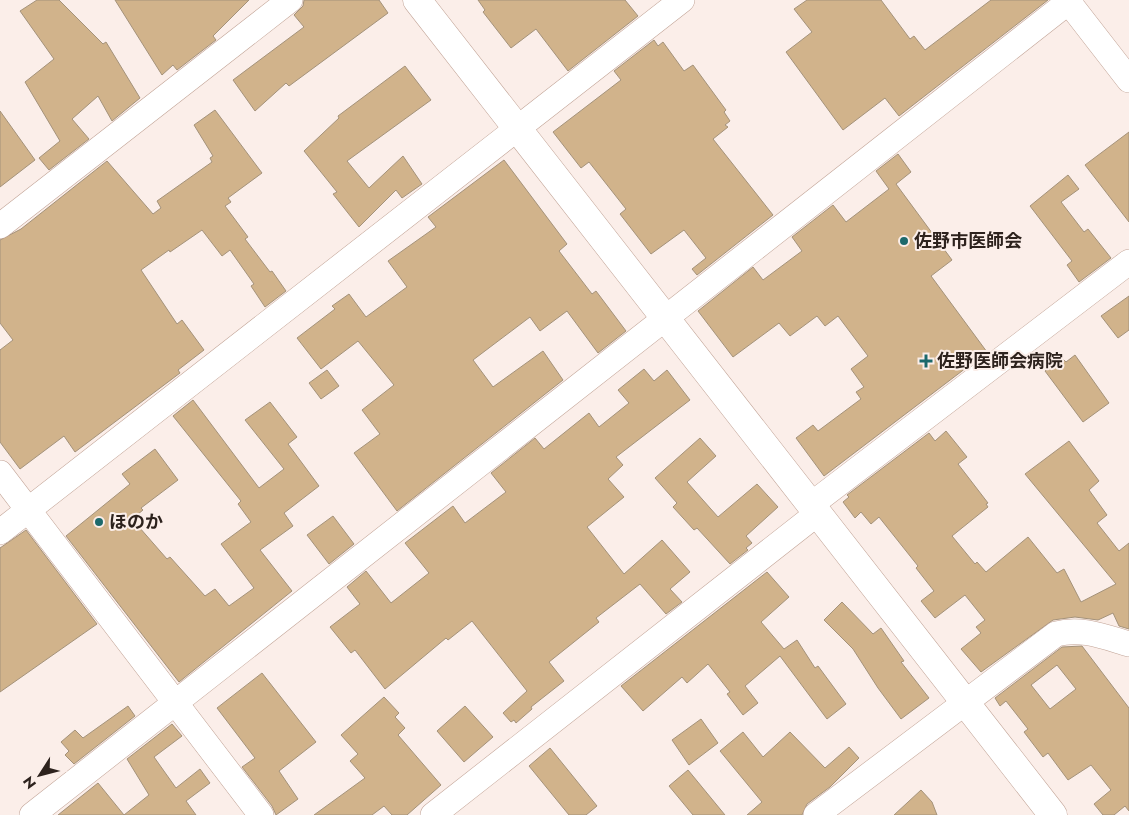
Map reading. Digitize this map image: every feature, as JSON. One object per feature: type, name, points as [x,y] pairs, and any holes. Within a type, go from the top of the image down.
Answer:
[{"type":"street","points":[[0,226],[290,0]]},
{"type":"street","points":[[417,0],[1053,815]]},
{"type":"street","points":[[0,532],[682,0]]},
{"type":"street","points":[[32,815],[664,317],[1069,1],[1129,80]]},
{"type":"street","points":[[433,815],[815,508],[1129,262]]},
{"type":"street","points":[[0,473],[261,815]]},
{"type":"street","points":[[816,815],[1056,634],[1069,630],[1081,631],[1129,644]]},
{"type":"building","points":[[37,0],[59,0],[103,44],[106,42],[140,98],[112,121],[98,96],[72,119],[89,139],[49,170],[39,158],[60,141],[25,82],[54,59],[20,11]]},
{"type":"building","points":[[115,0],[249,0],[213,36],[216,40],[177,70],[173,65],[162,75]]},
{"type":"building","points":[[304,0],[379,0],[388,13],[289,86],[286,83],[255,111],[233,80],[304,27],[294,15],[303,6]]},
{"type":"building","points":[[478,0],[625,0],[638,16],[568,71],[536,29],[511,48],[483,12],[485,10]]},
{"type":"building","points":[[807,0],[881,0],[910,39],[914,36],[925,50],[991,0],[1048,0],[899,116],[885,98],[843,130],[786,52],[812,32],[794,9]]},
{"type":"building","points":[[654,40],[658,46],[663,42],[684,71],[693,65],[726,110],[724,112],[730,121],[725,125],[728,127],[713,139],[773,215],[697,275],[692,269],[706,258],[684,230],[651,254],[620,214],[626,209],[589,162],[581,168],[553,132],[621,80],[614,71]]},
{"type":"building","points":[[405,66],[431,100],[347,161],[369,188],[403,156],[422,184],[402,198],[396,190],[359,227],[333,194],[337,192],[304,151],[339,118],[338,116]]},
{"type":"building","points":[[215,110],[262,173],[228,198],[231,202],[225,206],[248,237],[245,239],[286,291],[265,307],[251,286],[254,284],[230,250],[222,256],[202,230],[170,252],[169,250],[141,270],[177,324],[182,320],[204,350],[178,370],[180,373],[75,452],[64,436],[20,469],[0,442],[0,350],[13,340],[0,323],[0,240],[21,229],[107,161],[153,214],[161,208],[157,201],[212,162],[210,158],[213,156],[194,125]]},
{"type":"building","points":[[0,111],[35,160],[0,187]]},
{"type":"building","points":[[1129,132],[1129,222],[1085,165]]},
{"type":"building","points":[[898,154],[911,172],[896,184],[952,260],[931,276],[987,352],[824,476],[796,438],[813,425],[818,431],[861,399],[856,392],[864,387],[851,369],[868,356],[838,316],[825,326],[817,316],[790,336],[779,323],[733,357],[698,311],[753,267],[763,280],[802,251],[792,237],[833,205],[846,222],[889,189],[876,171]]},
{"type":"building","points":[[504,160],[567,244],[559,251],[592,294],[596,291],[626,331],[598,353],[567,311],[540,331],[530,317],[473,360],[493,387],[543,351],[563,380],[397,511],[354,453],[380,434],[362,410],[394,385],[358,341],[321,369],[297,338],[335,309],[332,306],[349,294],[366,317],[407,287],[388,261],[436,227],[428,217]]},
{"type":"building","points":[[1068,175],[1079,189],[1061,202],[1084,232],[1088,229],[1111,258],[1079,282],[1067,265],[1072,261],[1030,206]]},
{"type":"building","points":[[1129,296],[1129,330],[1118,338],[1101,316]]},
{"type":"building","points":[[1075,355],[1109,403],[1083,422],[1045,371],[1062,358],[1066,362]]},
{"type":"building","points":[[644,369],[654,381],[667,370],[690,400],[616,457],[623,465],[608,479],[624,497],[587,527],[624,574],[662,540],[690,572],[670,589],[682,602],[666,614],[640,584],[596,618],[599,622],[549,662],[564,681],[531,707],[532,709],[516,723],[514,720],[511,722],[503,713],[527,691],[472,621],[448,640],[446,638],[385,689],[355,650],[351,653],[330,627],[360,604],[347,587],[366,571],[391,603],[429,573],[405,543],[453,506],[465,523],[506,492],[491,473],[535,438],[544,449],[589,413],[599,427],[629,403],[618,390]]},
{"type":"building","points":[[327,370],[339,386],[321,399],[309,383]]},
{"type":"building","points":[[193,400],[259,488],[284,469],[245,420],[270,402],[297,437],[288,444],[319,486],[284,513],[293,526],[260,550],[292,591],[179,682],[66,536],[130,484],[122,474],[155,449],[178,480],[141,508],[143,510],[132,519],[167,559],[170,557],[205,596],[215,589],[229,606],[254,588],[221,544],[251,522],[238,504],[241,501],[173,416]]},
{"type":"building","points":[[946,431],[967,457],[958,464],[988,503],[986,504],[988,507],[952,536],[975,564],[977,562],[986,572],[1028,537],[1057,573],[1064,569],[1081,602],[1116,584],[1025,474],[1069,441],[1099,481],[1089,490],[1107,515],[1097,523],[1119,551],[1129,543],[1129,629],[1119,626],[1113,613],[1098,620],[1075,617],[1053,620],[981,672],[961,649],[981,633],[976,627],[985,620],[965,595],[935,618],[921,601],[934,591],[916,568],[918,566],[879,517],[871,524],[861,512],[855,518],[843,502],[849,497],[847,495],[929,433],[935,441]]},
{"type":"building","points":[[700,438],[716,456],[687,482],[718,517],[757,484],[778,507],[746,536],[752,543],[746,548],[748,550],[730,564],[697,528],[694,530],[673,507],[677,503],[655,478]]},
{"type":"building","points":[[333,516],[354,544],[329,564],[307,535]]},
{"type":"building","points":[[26,530],[97,624],[0,692],[0,548]]},
{"type":"building","points":[[767,572],[789,597],[761,622],[784,649],[797,640],[815,668],[818,666],[846,704],[827,719],[780,656],[745,686],[758,703],[743,715],[727,694],[730,692],[708,664],[687,683],[682,677],[643,711],[621,686]]},
{"type":"building","points":[[842,602],[873,634],[881,628],[904,661],[901,662],[929,698],[901,719],[853,649],[824,620]]},
{"type":"building","points":[[1082,646],[1129,708],[1129,811],[1125,806],[1114,815],[1103,815],[1094,804],[1111,790],[1091,765],[1068,780],[1048,753],[1043,757],[1024,732],[1028,729],[1006,701],[1000,706],[995,698],[1062,647]],"holes":[[[1057,665],[1076,689],[1050,709],[1031,685]]]},
{"type":"building","points":[[262,673],[316,742],[279,771],[298,799],[276,815],[272,806],[242,767],[255,758],[217,708]]},
{"type":"building","points":[[384,697],[399,713],[395,717],[405,728],[398,735],[441,785],[407,815],[392,815],[384,806],[372,815],[314,815],[365,778],[350,761],[358,754],[341,735]]},
{"type":"building","points":[[128,706],[135,716],[74,764],[65,755],[69,751],[61,742],[75,730],[83,738]]},
{"type":"building","points":[[465,706],[493,737],[464,762],[437,731]]},
{"type":"building","points":[[701,719],[718,743],[689,765],[672,740]]},
{"type":"building","points":[[172,724],[182,736],[154,757],[176,788],[200,769],[210,783],[186,801],[196,815],[124,815],[149,795],[127,759]]},
{"type":"building","points":[[743,732],[763,757],[790,732],[825,768],[849,747],[859,758],[830,787],[807,804],[802,815],[747,815],[762,802],[720,751]]},
{"type":"building","points":[[550,748],[597,806],[586,815],[569,815],[529,766]]},
{"type":"building","points":[[688,770],[725,815],[693,815],[669,786]]},
{"type":"building","points":[[98,783],[124,815],[58,815]]},
{"type":"building","points":[[921,790],[932,802],[937,815],[894,815]]},
{"type":"place","name":"佐野市医師会","points":[[904,241]]},
{"type":"place","name":"佐野医師会病院","points":[[926,361]]},
{"type":"place","name":"ほのか","points":[[99,522]]}]
